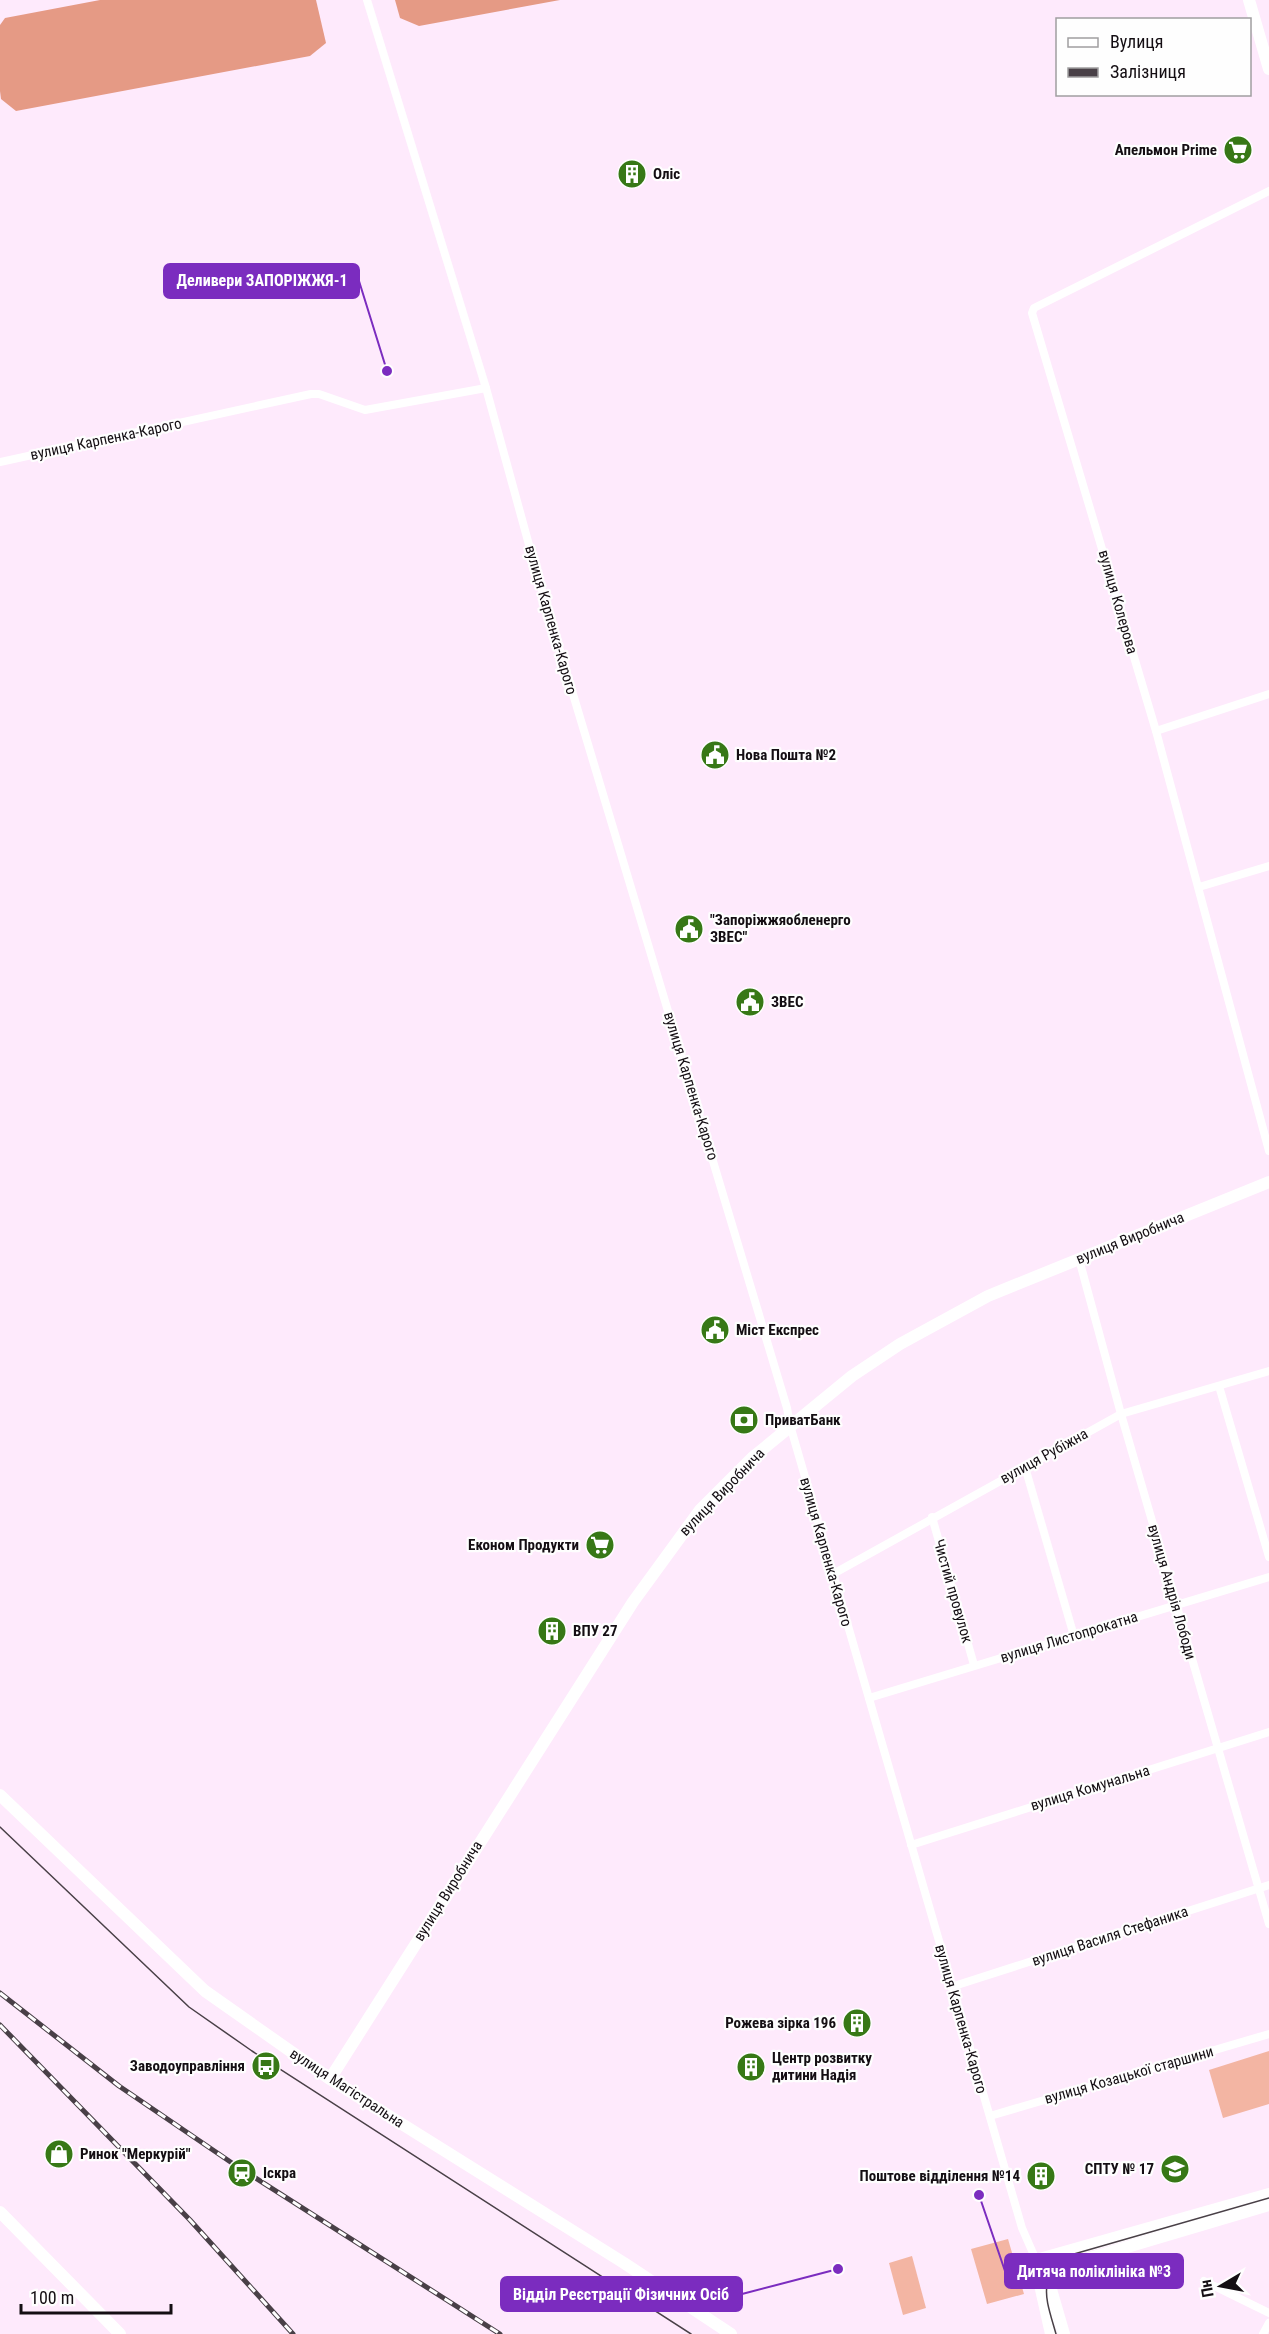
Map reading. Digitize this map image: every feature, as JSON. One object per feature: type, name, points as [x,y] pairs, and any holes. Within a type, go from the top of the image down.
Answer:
[{"type":"street","points":[[367,0],[486,388]]},
{"type":"street","points":[[1250,0],[1269,69]]},
{"type":"street","name":"вулиця Колерова","points":[[1269,191],[1034,308],[1032,313],[1156,731],[1269,1151]]},
{"type":"street","name":"вулиця Карпенка-Карого","points":[[0,462],[311,394],[319,394],[365,410],[486,388],[537,574],[788,1408],[790,1425],[1022,2228],[1064,2334]]},
{"type":"street","points":[[1156,731],[1269,694]]},
{"type":"street","points":[[1199,887],[1269,866]]},
{"type":"street","name":"вулиця Виробнича","points":[[330,2079],[577,1687],[678,1537],[708,1502],[790,1425],[852,1376],[900,1344],[988,1296],[1269,1182]]},
{"type":"street","name":"вулиця Андрія Лободи","points":[[1079,1259],[1121,1414],[1269,1924]]},
{"type":"street","name":"вулиця Рубіжна","points":[[833,1574],[1121,1414],[1269,1371]]},
{"type":"street","points":[[1219,1386],[1269,1557]]},
{"type":"street","points":[[1025,1467],[1074,1636]]},
{"type":"street","name":"Чистий провулок","points":[[932,1517],[974,1665]]},
{"type":"street","name":"вулиця Листопрокатна","points":[[869,1698],[1269,1577]]},
{"type":"street","name":"вулиця Комунальна","points":[[911,1845],[1269,1732]]},
{"type":"street","name":"вулиця Магістральна","points":[[0,1795],[205,1991],[330,2079],[624,2263],[731,2334]]},
{"type":"street","name":"вулиця Василя Стефаника","points":[[951,1987],[1269,1885]]},
{"type":"street","name":"вулиця Козацької старшини","points":[[990,2116],[1269,2034]]},
{"type":"street","points":[[1036,2260],[1269,2194]]},
{"type":"street","points":[[1040,2273],[1269,2205]]},
{"type":"street","points":[[0,2212],[120,2334]]},
{"type":"street","name":"вулиця Карпенка-Карого","points":[[1040,2273],[1051,2334]]},
{"type":"street","points":[[1204,2281],[1269,2313]]},
{"type":"street","points":[[1263,2334],[1269,2323]]},
{"type":"shaded area","points":[[100,0],[316,0],[326,43],[310,56],[16,111],[1,99],[0,25],[5,18]]},
{"type":"shaded area","points":[[395,0],[560,0],[419,26],[400,18]]},
{"type":"shaded area","points":[[1269,2051],[1269,2104],[1223,2118],[1209,2070]]},
{"type":"shaded area","points":[[1008,2239],[1024,2294],[987,2304],[971,2249]]},
{"type":"shaded area","points":[[912,2256],[926,2308],[903,2315],[889,2263]]},
{"type":"tram line","points":[[0,1827],[189,2007],[252,2051],[691,2334]]},
{"type":"tram line","points":[[1056,2334],[1047,2298],[1047,2288],[1054,2271],[1074,2254],[1269,2198]]},
{"type":"railway","points":[[0,1993],[119,2086],[232,2163],[500,2334]]},
{"type":"railway","points":[[0,2025],[190,2220],[293,2334]]},
{"type":"place","name":"Апельмон Prime","points":[[1238,150]]},
{"type":"place","name":"Оліс","points":[[632,174]]},
{"type":"place","name":"Деливери ЗАПОРІЖЖЯ-1","points":[[387,371]]},
{"type":"place","name":"Нова Пошта №2","points":[[715,755]]},
{"type":"place","name":"\"Запоріжжяобленерго ЗВЕС\"","points":[[689,929]]},
{"type":"place","name":"ЗВЕС","points":[[750,1002]]},
{"type":"place","name":"Мiст Експрес","points":[[715,1330]]},
{"type":"place","name":"ПриватБанк","points":[[744,1420]]},
{"type":"place","name":"Економ Продукти","points":[[600,1545]]},
{"type":"place","name":"ВПУ 27","points":[[552,1631]]},
{"type":"place","name":"Рожева зірка 196","points":[[857,2023]]},
{"type":"place","name":"Заводоуправління","points":[[266,2066]]},
{"type":"place","name":"Центр розвитку дитини Надія","points":[[751,2067]]},
{"type":"place","name":"Ринок \"Меркурій\"","points":[[59,2154]]},
{"type":"place","name":"СПТУ № 17","points":[[1175,2169]]},
{"type":"place","name":"Іскра","points":[[242,2173]]},
{"type":"place","name":"Поштове відділення №14","points":[[1041,2176]]},
{"type":"place","name":"Дитяча поліклініка №3","points":[[979,2195]]},
{"type":"place","name":"Відділ Реєстрації Фізичних Осіб","points":[[838,2269]]}]
